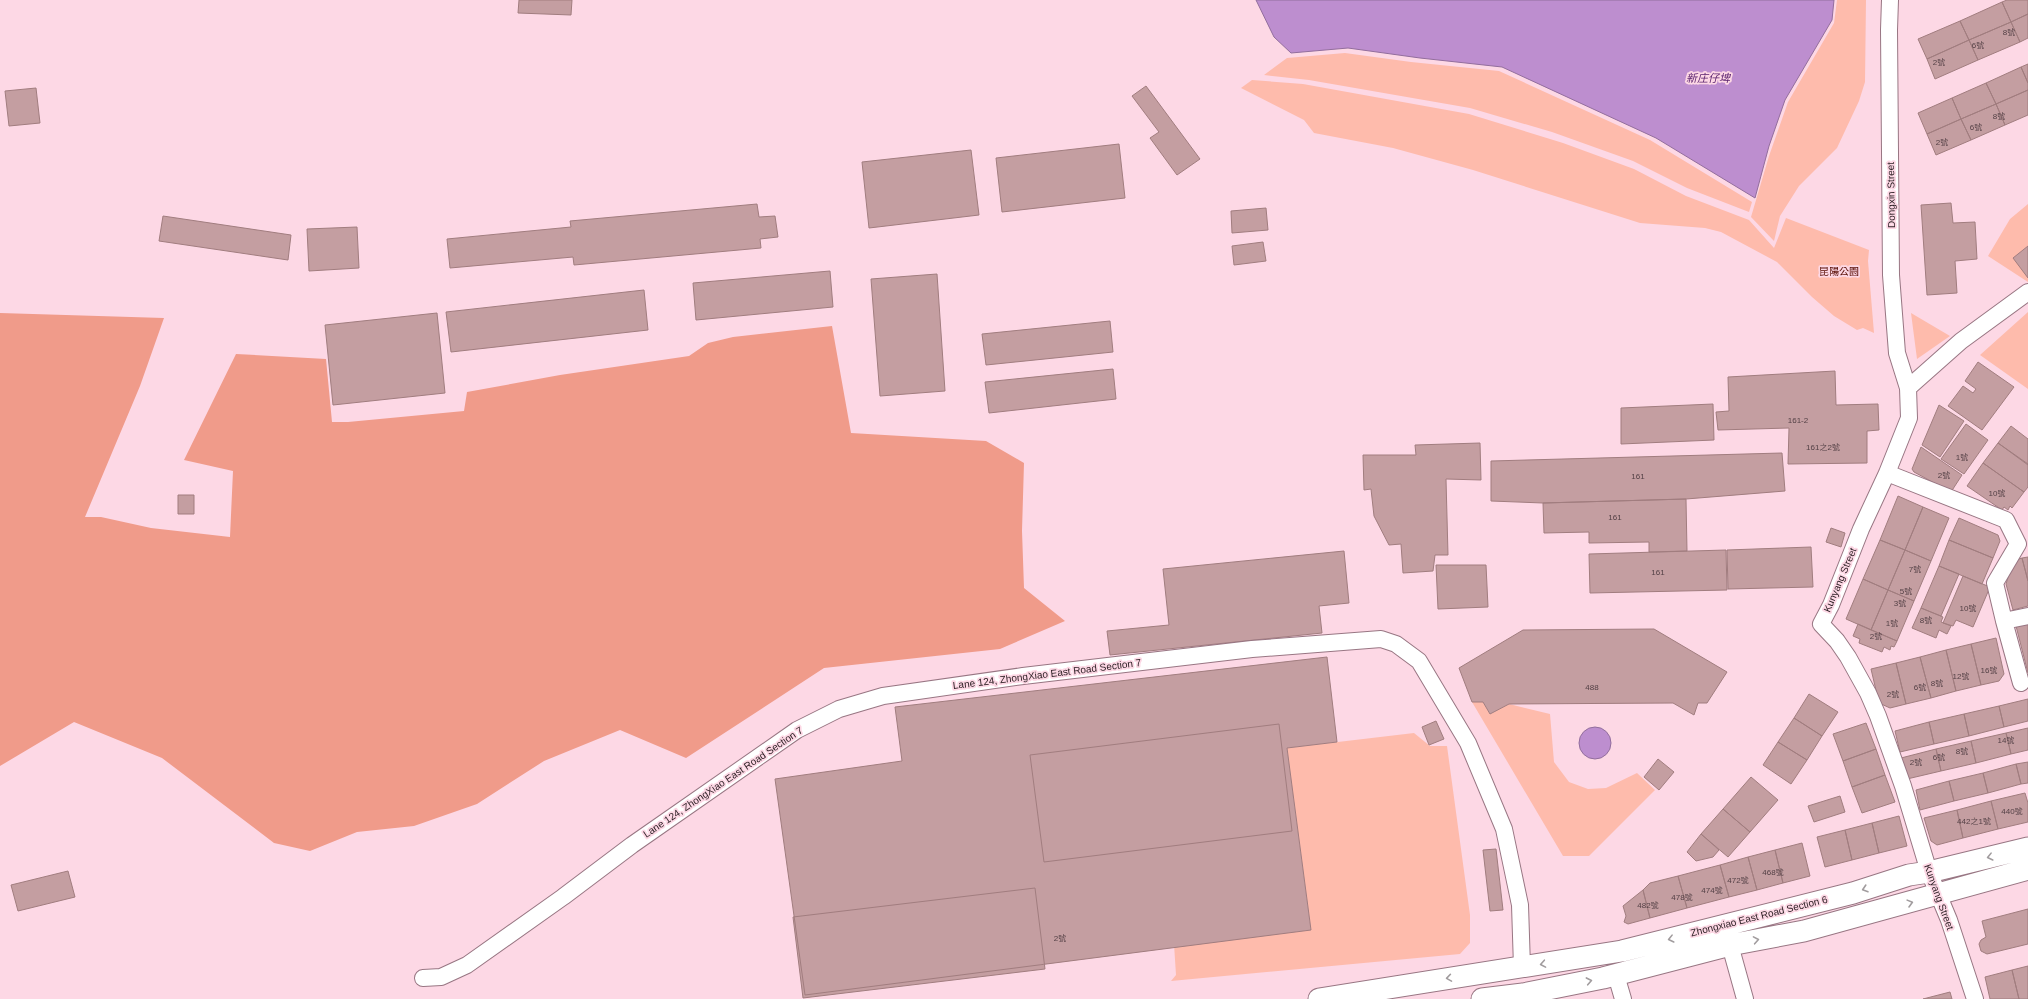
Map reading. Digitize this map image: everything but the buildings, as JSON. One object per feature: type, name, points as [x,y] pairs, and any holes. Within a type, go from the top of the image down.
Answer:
[{"type":"main road","name":"Zhongxiao East Road Section 6","points":[[1320,999],[1622,951],[1853,893],[1909,875],[1929,872],[2028,848]]},
{"type":"main road","name":"Zhongxiao East Road Section 6","points":[[1490,998],[1524,996],[1616,975],[1730,945],[1804,931],[2028,869]]},
{"type":"main road","points":[[1522,967],[1524,996]]},
{"type":"main road","points":[[1488,973],[1490,998]]},
{"type":"street","name":"Dongxin Street","points":[[1890,0],[1891,275],[1897,353],[1908,388]]},
{"type":"street","points":[[1908,388],[1961,342],[2028,292]]},
{"type":"street","name":"Kunyang Street","points":[[1908,388],[1909,418],[1887,473],[1861,529],[1831,605],[1821,624],[1841,646],[1868,693],[1902,786],[1929,872],[1939,894],[1974,999]]},
{"type":"street","points":[[1887,473],[2006,520],[2023,542],[1995,583],[2020,683]]},
{"type":"street","points":[[2004,621],[2028,616]]},
{"type":"street","name":"Lane 124, ZhongXiao East Road Section 7","points":[[423,978],[441,977],[467,965],[563,897],[632,845],[791,735],[839,709],[883,696],[1023,676],[1252,649],[1381,639],[1396,644],[1419,661],[1468,743],[1504,828],[1520,905],[1522,967]]},
{"type":"street","points":[[1730,945],[1745,999]]},
{"type":"street","points":[[1616,975],[1623,999]]},
{"type":"green space","points":[[1837,0],[1866,0],[1865,82],[1859,101],[1837,148],[1799,186],[1780,216],[1774,241],[1751,217],[1769,156],[1788,102],[1834,23]]},
{"type":"green space","points":[[1345,53],[1411,62],[1499,71],[1650,140],[1752,202],[1749,212],[1687,188],[1633,161],[1552,132],[1470,108],[1309,80],[1264,75],[1287,58]]},
{"type":"green space","name":"昆陽公園","points":[[1252,80],[1303,84],[1469,114],[1563,143],[1634,169],[1686,196],[1749,220],[1774,248],[1786,218],[1869,250],[1868,261],[1874,333],[1863,328],[1857,330],[1834,316],[1812,297],[1777,262],[1721,232],[1705,228],[1640,223],[1473,170],[1393,148],[1314,133],[1304,120],[1241,88]]},
{"type":"green space","points":[[2028,204],[2028,282],[1988,256],[2010,219]]},
{"type":"green space","points":[[2028,312],[2028,389],[1980,355]]},
{"type":"green space","points":[[1911,313],[1950,336],[1917,359]]},
{"type":"green space","points":[[1472,702],[1483,702],[1490,714],[1509,704],[1550,714],[1554,762],[1569,782],[1588,789],[1606,788],[1637,773],[1655,790],[1589,856],[1563,856]]},
{"type":"green space","points":[[1414,733],[1430,746],[1447,746],[1470,915],[1470,943],[1460,954],[1171,981],[1176,975],[1174,944],[1311,930],[1287,748]]},
{"type":"shaded area","points":[[0,313],[164,318],[140,386],[85,517],[101,517],[151,528],[230,537],[233,471],[184,460],[236,354],[326,359],[332,422],[348,422],[464,411],[467,392],[560,375],[689,356],[708,343],[733,337],[832,326],[851,433],[986,441],[1024,463],[1022,531],[1024,588],[1065,621],[1000,649],[824,668],[686,758],[620,730],[544,761],[477,804],[414,826],[357,832],[310,851],[274,843],[162,758],[74,722],[0,766]]},
{"type":"water","name":"新庄仔埤","points":[[1256,0],[1834,0],[1832,20],[1785,100],[1769,146],[1755,198],[1656,138],[1502,67],[1348,48],[1291,53],[1274,37]]},
{"type":"water","points":[[1595,727],[1601,728],[1608,734],[1611,743],[1610,749],[1604,756],[1595,759],[1589,758],[1582,752],[1579,743],[1580,737],[1586,730]]}]
